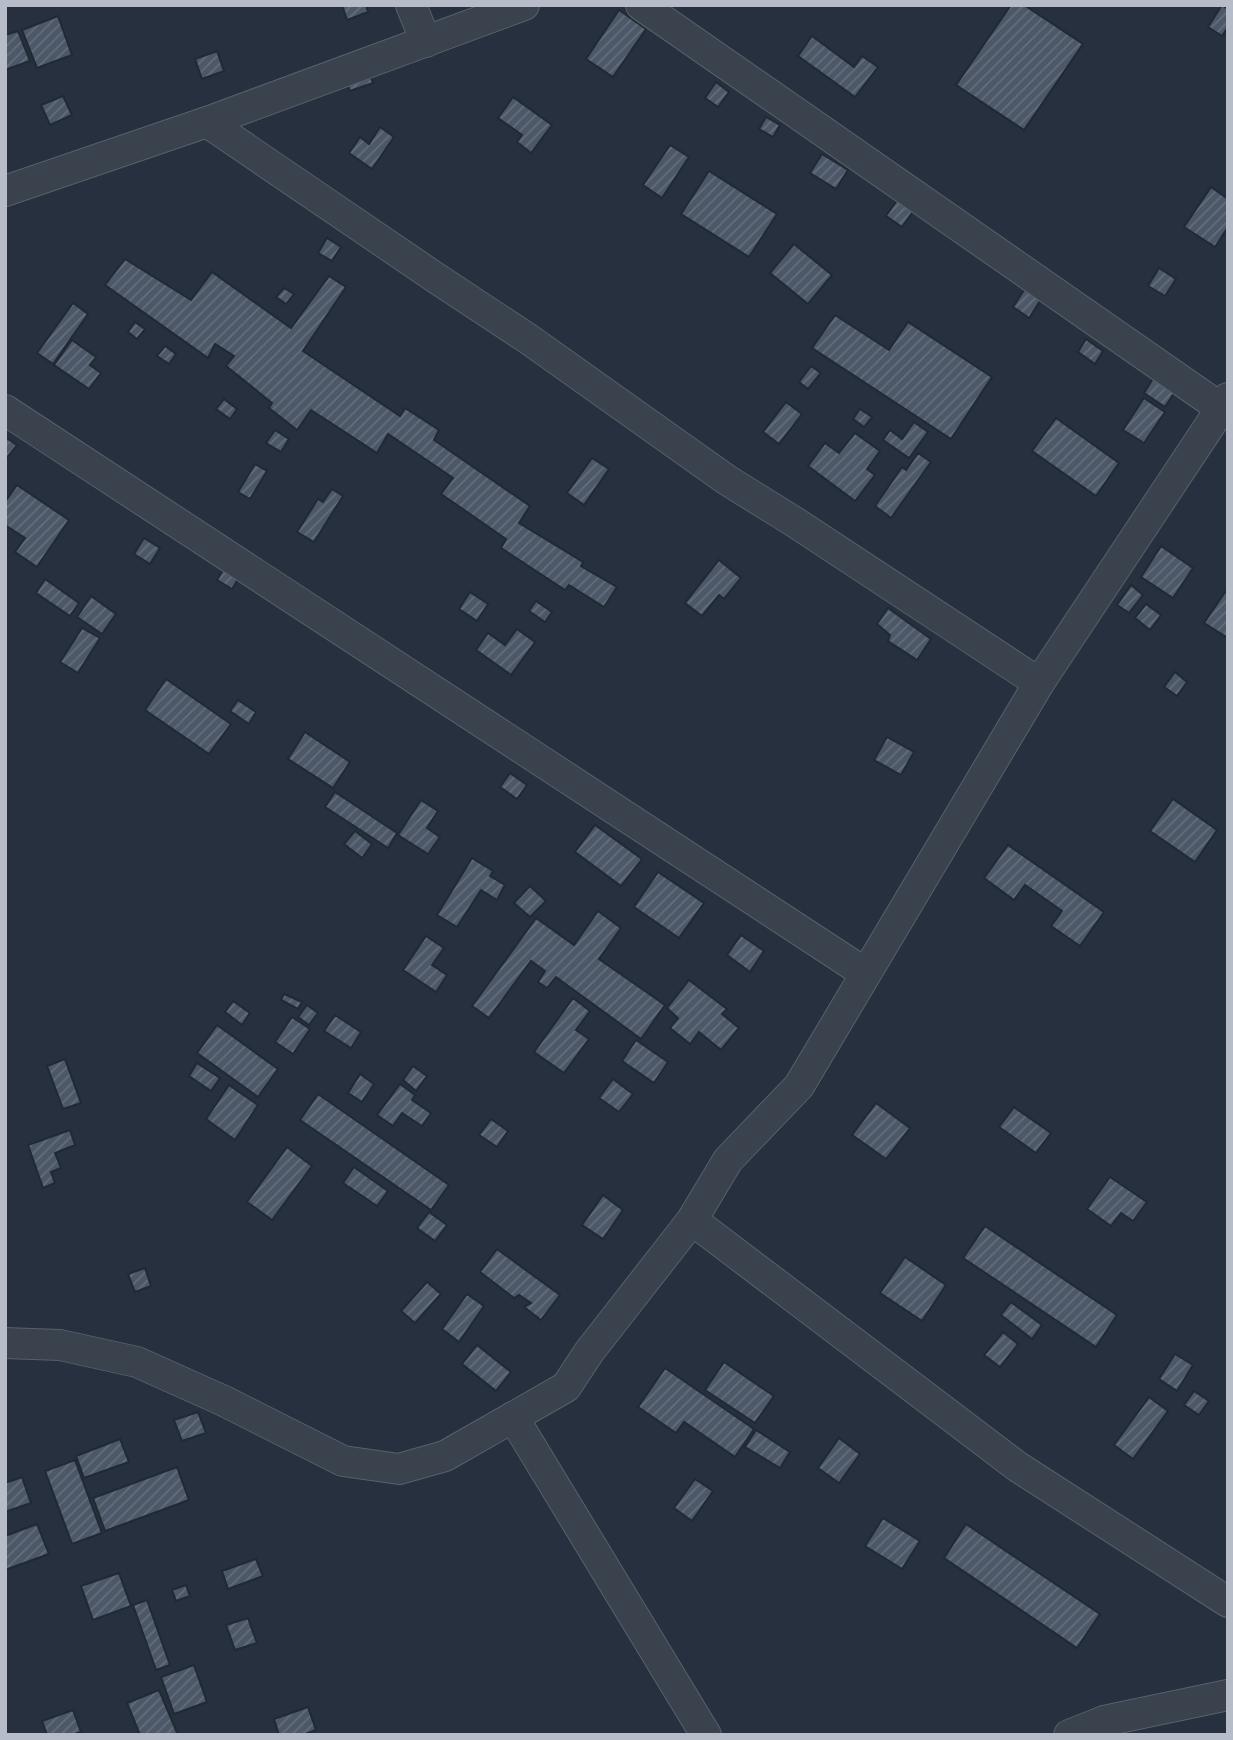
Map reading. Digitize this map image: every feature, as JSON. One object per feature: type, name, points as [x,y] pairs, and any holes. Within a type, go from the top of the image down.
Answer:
[{"type":"street","points":[[411,5],[426,42]]},
{"type":"street","points":[[5,191],[207,122],[524,5]]},
{"type":"street","points":[[5,1343],[60,1345],[136,1362],[223,1401],[343,1461],[398,1469],[445,1456],[566,1387],[589,1352],[692,1220],[728,1160],[799,1086],[1039,683],[1226,406],[641,5]]},
{"type":"street","points":[[207,122],[527,338],[727,480],[1039,683]]},
{"type":"street","points":[[5,410],[865,973]]},
{"type":"street","points":[[692,1220],[1018,1467],[1228,1602]]},
{"type":"street","points":[[513,1417],[706,1735]]},
{"type":"street","points":[[1069,1735],[1104,1721],[1228,1695]]},
{"type":"building","points":[[342,5],[366,5],[368,12],[347,20]]},
{"type":"building","points":[[1011,5],[1024,5],[1083,44],[1024,130],[956,85]]},
{"type":"building","points":[[1222,5],[1228,9],[1228,27],[1222,36],[1208,27]]},
{"type":"building","points":[[619,10],[646,29],[613,77],[586,59]]},
{"type":"building","points":[[58,16],[72,55],[37,68],[22,30]]},
{"type":"building","points":[[18,31],[30,61],[5,70],[5,35]]},
{"type":"building","points":[[812,36],[854,67],[862,56],[878,67],[855,97],[798,56]]},
{"type":"building","points":[[217,51],[224,71],[202,79],[195,59]]},
{"type":"building","points":[[368,70],[373,83],[350,91],[345,79]]},
{"type":"building","points":[[716,82],[729,92],[718,107],[705,98]]},
{"type":"building","points":[[63,96],[72,115],[50,125],[41,105]]},
{"type":"building","points":[[513,97],[552,125],[531,153],[517,142],[522,135],[498,118]]},
{"type":"building","points":[[766,117],[780,125],[773,137],[759,129]]},
{"type":"building","points":[[380,127],[394,137],[372,169],[349,153],[360,137],[369,144]]},
{"type":"building","points":[[670,145],[689,157],[662,198],[643,185]]},
{"type":"building","points":[[822,154],[848,170],[836,189],[810,173]]},
{"type":"building","points":[[709,171],[777,214],[749,257],[681,214]]},
{"type":"building","points":[[1211,187],[1228,199],[1228,227],[1215,247],[1184,227]]},
{"type":"building","points":[[898,199],[914,210],[902,227],[886,216]]},
{"type":"building","points":[[327,238],[341,247],[332,261],[318,253]]},
{"type":"building","points":[[794,244],[832,275],[808,304],[770,273]]},
{"type":"building","points":[[125,259],[191,300],[212,272],[291,328],[329,276],[346,287],[303,351],[400,416],[405,408],[439,430],[434,440],[530,506],[519,523],[583,562],[581,566],[617,587],[604,607],[569,585],[565,590],[501,548],[506,539],[441,494],[453,478],[388,434],[377,453],[311,410],[297,430],[269,408],[272,403],[226,366],[234,356],[215,344],[208,358],[105,285]]},
{"type":"building","points":[[1159,268],[1176,279],[1165,296],[1148,286]]},
{"type":"building","points":[[1026,287],[1042,298],[1029,318],[1013,307]]},
{"type":"building","points":[[284,288],[294,294],[286,304],[276,297]]},
{"type":"building","points":[[73,303],[88,314],[53,364],[37,353]]},
{"type":"building","points":[[835,315],[889,350],[908,322],[992,377],[951,439],[812,348]]},
{"type":"building","points":[[135,322],[145,329],[137,339],[128,332]]},
{"type":"building","points":[[1086,339],[1103,351],[1095,364],[1078,352]]},
{"type":"building","points":[[72,340],[96,357],[90,365],[101,373],[89,389],[54,365]]},
{"type":"building","points":[[165,346],[176,354],[169,364],[157,356]]},
{"type":"building","points":[[811,366],[821,373],[808,389],[799,382]]},
{"type":"building","points":[[1156,374],[1178,387],[1165,407],[1144,393]]},
{"type":"building","points":[[1144,398],[1165,412],[1144,443],[1123,430]]},
{"type":"building","points":[[224,399],[237,409],[230,419],[216,409]]},
{"type":"building","points":[[786,402],[802,414],[779,444],[763,432]]},
{"type":"building","points":[[860,409],[872,417],[864,427],[853,419]]},
{"type":"building","points":[[1056,418],[1119,463],[1096,496],[1032,451]]},
{"type":"building","points":[[914,422],[928,432],[909,458],[883,440],[890,430],[902,439]]},
{"type":"building","points":[[275,430],[289,439],[281,452],[266,443]]},
{"type":"building","points":[[855,433],[880,451],[867,469],[875,475],[855,501],[808,466],[825,443],[839,453]]},
{"type":"building","points":[[5,437],[17,445],[5,460]]},
{"type":"building","points":[[918,453],[931,462],[891,518],[875,506],[902,467],[906,470]]},
{"type":"building","points":[[592,458],[609,469],[584,505],[567,493]]},
{"type":"building","points":[[255,464],[267,471],[250,499],[238,492]]},
{"type":"building","points":[[17,485],[69,520],[37,567],[15,552],[25,538],[5,525],[5,502]]},
{"type":"building","points":[[332,489],[343,496],[314,542],[297,532],[318,499],[323,502]]},
{"type":"building","points":[[144,538],[160,548],[150,564],[134,554]]},
{"type":"building","points":[[1161,546],[1193,568],[1173,598],[1141,577]]},
{"type":"building","points":[[719,560],[741,578],[724,599],[719,595],[702,616],[685,603]]},
{"type":"building","points":[[223,570],[238,579],[232,589],[217,580]]},
{"type":"building","points":[[45,579],[79,603],[70,616],[36,593]]},
{"type":"building","points":[[1131,585],[1143,595],[1129,613],[1117,605]]},
{"type":"building","points":[[470,592],[488,604],[477,621],[459,609]]},
{"type":"building","points":[[1225,592],[1228,594],[1228,638],[1204,623]]},
{"type":"building","points":[[91,596],[116,614],[102,634],[77,617]]},
{"type":"building","points":[[536,601],[552,612],[545,622],[529,611]]},
{"type":"building","points":[[1146,604],[1161,615],[1150,630],[1135,618]]},
{"type":"building","points":[[888,608],[931,639],[917,660],[888,641],[890,635],[877,624]]},
{"type":"building","points":[[82,628],[100,638],[78,673],[60,662]]},
{"type":"building","points":[[517,629],[535,642],[511,675],[476,650],[488,633],[505,645]]},
{"type":"building","points":[[1175,672],[1187,682],[1177,696],[1164,687]]},
{"type":"building","points":[[166,679],[231,724],[209,754],[145,710]]},
{"type":"building","points":[[238,700],[256,712],[249,724],[230,711]]},
{"type":"building","points":[[305,732],[350,762],[333,788],[288,759]]},
{"type":"building","points":[[887,737],[914,752],[901,775],[874,760]]},
{"type":"building","points":[[510,773],[527,785],[517,799],[500,787]]},
{"type":"building","points":[[335,792],[397,833],[388,848],[325,807]]},
{"type":"building","points":[[1173,799],[1217,830],[1195,862],[1150,831]]},
{"type":"building","points":[[421,800],[438,811],[427,828],[440,837],[428,854],[398,835]]},
{"type":"building","points":[[595,825],[642,859],[621,886],[575,852]]},
{"type":"building","points":[[355,831],[372,844],[362,858],[344,844]]},
{"type":"building","points":[[1008,845],[1104,912],[1080,946],[1051,926],[1062,911],[1025,885],[1014,900],[984,878]]},
{"type":"building","points":[[472,858],[493,871],[490,876],[505,885],[497,900],[481,890],[457,927],[437,915]]},
{"type":"building","points":[[658,872],[704,903],[679,938],[634,907]]},
{"type":"building","points":[[530,886],[546,901],[530,917],[514,903]]},
{"type":"building","points":[[598,911],[621,928],[599,959],[665,1005],[641,1039],[556,977],[547,988],[538,982],[545,971],[531,961],[489,1018],[472,1006],[536,918],[574,945]]},
{"type":"building","points":[[741,935],[764,951],[750,972],[727,955]]},
{"type":"building","points":[[426,936],[444,948],[432,965],[447,975],[436,992],[403,970]]},
{"type":"building","points":[[689,980],[727,1009],[722,1014],[739,1028],[721,1050],[699,1032],[690,1044],[670,1028],[678,1018],[667,1008]]},
{"type":"building","points":[[284,994],[302,1002],[298,1009],[281,1000]]},
{"type":"building","points":[[573,998],[590,1011],[576,1030],[589,1039],[564,1073],[534,1052]]},
{"type":"building","points":[[233,1001],[250,1013],[242,1025],[225,1012]]},
{"type":"building","points":[[307,1005],[318,1013],[309,1025],[298,1017]]},
{"type":"building","points":[[335,1015],[361,1032],[351,1048],[324,1031]]},
{"type":"building","points":[[292,1017],[310,1029],[293,1054],[275,1042]]},
{"type":"building","points":[[217,1025],[278,1069],[258,1097],[197,1053]]},
{"type":"building","points":[[636,1040],[668,1062],[654,1083],[622,1061]]},
{"type":"building","points":[[65,1059],[81,1103],[63,1109],[47,1066]]},
{"type":"building","points":[[197,1063],[220,1078],[211,1091],[189,1076]]},
{"type":"building","points":[[413,1066],[427,1076],[416,1091],[403,1080]]},
{"type":"building","points":[[360,1074],[374,1084],[362,1102],[348,1093]]},
{"type":"building","points":[[613,1079],[633,1094],[619,1112],[599,1098]]},
{"type":"building","points":[[400,1084],[415,1095],[412,1100],[431,1113],[422,1126],[402,1113],[393,1126],[377,1115]]},
{"type":"building","points":[[229,1085],[258,1105],[235,1140],[206,1119]]},
{"type":"building","points":[[318,1094],[449,1185],[431,1210],[300,1120]]},
{"type":"building","points":[[876,1103],[910,1128],[886,1159],[852,1135]]},
{"type":"building","points":[[1014,1107],[1051,1133],[1036,1153],[999,1127]]},
{"type":"building","points":[[491,1119],[508,1131],[497,1147],[479,1135]]},
{"type":"building","points":[[70,1130],[75,1145],[55,1153],[61,1168],[51,1172],[55,1183],[43,1188],[28,1145]]},
{"type":"building","points":[[287,1147],[312,1166],[272,1220],[247,1202]]},
{"type":"building","points":[[354,1167],[388,1191],[377,1206],[343,1183]]},
{"type":"building","points":[[1110,1177],[1147,1202],[1133,1221],[1121,1213],[1111,1226],[1087,1209]]},
{"type":"building","points":[[603,1195],[623,1210],[603,1239],[582,1225]]},
{"type":"building","points":[[429,1212],[447,1225],[435,1241],[417,1228]]},
{"type":"building","points":[[985,1226],[1117,1315],[1096,1347],[963,1258]]},
{"type":"building","points":[[497,1249],[560,1295],[541,1320],[524,1307],[531,1303],[519,1295],[514,1298],[480,1272]]},
{"type":"building","points":[[905,1257],[946,1285],[922,1321],[880,1293]]},
{"type":"building","points":[[145,1268],[151,1286],[135,1292],[128,1274]]},
{"type":"building","points":[[427,1282],[441,1294],[415,1323],[401,1311]]},
{"type":"building","points":[[467,1294],[484,1306],[459,1342],[442,1329]]},
{"type":"building","points":[[1011,1302],[1042,1325],[1032,1339],[1001,1315]]},
{"type":"building","points":[[1003,1332],[1018,1344],[1000,1367],[984,1355]]},
{"type":"building","points":[[477,1345],[511,1372],[496,1391],[462,1364]]},
{"type":"building","points":[[1175,1354],[1193,1365],[1177,1391],[1159,1379]]},
{"type":"building","points":[[724,1362],[774,1396],[755,1423],[705,1390]]},
{"type":"building","points":[[665,1368],[754,1429],[735,1457],[684,1422],[676,1433],[638,1407]]},
{"type":"building","points":[[1194,1391],[1209,1401],[1199,1415],[1184,1405]]},
{"type":"building","points":[[1149,1397],[1168,1411],[1133,1459],[1114,1445]]},
{"type":"building","points":[[198,1412],[206,1433],[182,1441],[174,1420]]},
{"type":"building","points":[[756,1430],[790,1452],[780,1468],[745,1447]]},
{"type":"building","points":[[839,1438],[860,1454],[839,1483],[818,1468]]},
{"type":"building","points":[[120,1439],[129,1462],[84,1478],[76,1456]]},
{"type":"building","points":[[75,1460],[102,1533],[72,1544],[45,1471]]},
{"type":"building","points":[[177,1467],[189,1500],[105,1531],[93,1498]]},
{"type":"building","points":[[22,1477],[31,1503],[5,1512],[5,1483]]},
{"type":"building","points":[[695,1479],[713,1491],[692,1521],[674,1508]]},
{"type":"building","points":[[883,1518],[920,1541],[902,1569],[865,1546]]},
{"type":"building","points":[[37,1524],[49,1554],[5,1570],[5,1536]]},
{"type":"building","points":[[966,1524],[1100,1614],[1077,1648],[944,1558]]},
{"type":"building","points":[[256,1559],[263,1576],[228,1589],[222,1571]]},
{"type":"building","points":[[119,1573],[131,1606],[93,1620],[81,1586]]},
{"type":"building","points":[[186,1585],[190,1596],[176,1601],[172,1590]]},
{"type":"building","points":[[147,1600],[170,1665],[156,1670],[133,1605]]},
{"type":"building","points":[[248,1618],[257,1643],[235,1650],[226,1625]]},
{"type":"building","points":[[194,1665],[207,1702],[174,1714],[161,1677]]},
{"type":"building","points":[[159,1690],[178,1735],[140,1735],[127,1703]]},
{"type":"building","points":[[308,1707],[316,1730],[303,1735],[279,1735],[274,1719]]},
{"type":"building","points":[[73,1710],[81,1732],[71,1735],[47,1735],[42,1721]]}]
